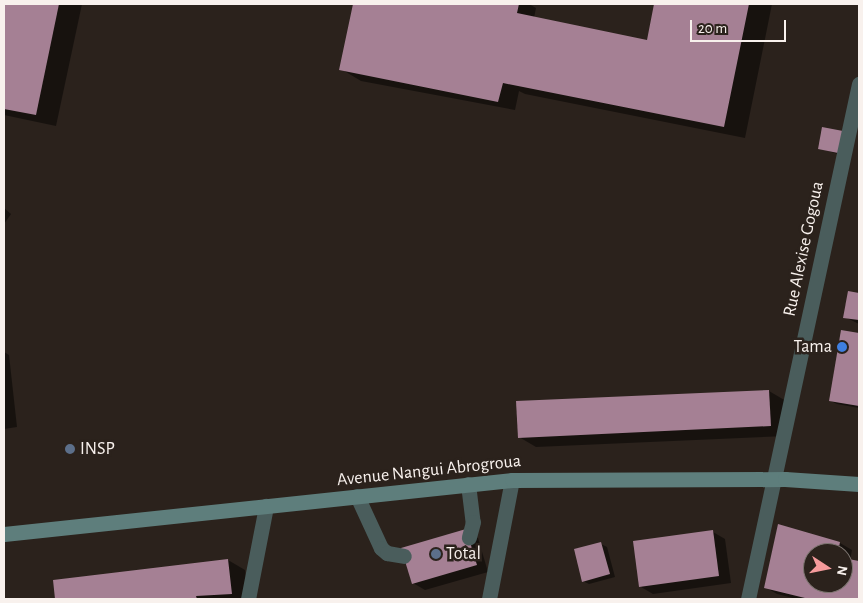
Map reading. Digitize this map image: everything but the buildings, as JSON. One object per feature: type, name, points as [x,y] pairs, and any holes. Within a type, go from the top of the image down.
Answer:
[{"type":"main road","name":"Avenue Nangui Abrogroua","points":[[4,535],[512,480],[785,479],[859,484]]},
{"type":"street","name":"Rue Alexise Gogoua","points":[[748,599],[859,84]]},
{"type":"street","points":[[489,599],[512,480]]},
{"type":"street","points":[[468,484],[473,522],[469,537]]},
{"type":"street","points":[[357,496],[381,548],[387,553],[404,556]]},
{"type":"street","points":[[248,599],[266,506]]},
{"type":"place","name":"Tama","points":[[842,347]]},
{"type":"place","name":"INSP","points":[[70,449]]},
{"type":"place","name":"Total","points":[[436,554]]}]
